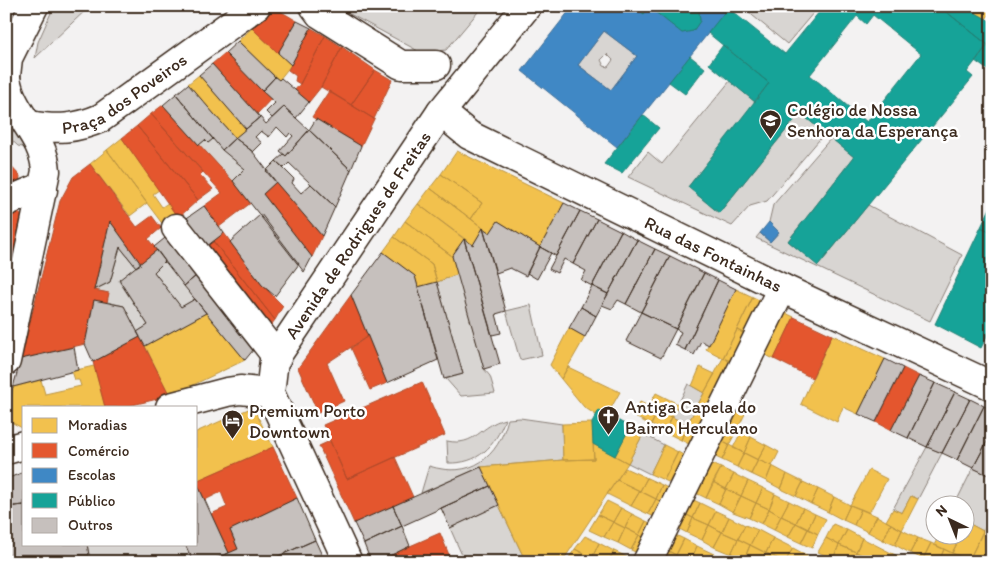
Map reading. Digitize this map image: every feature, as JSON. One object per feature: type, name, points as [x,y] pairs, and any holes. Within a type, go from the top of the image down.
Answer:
[{"type":"street","points":[[6,24],[26,6]]},
{"type":"street","points":[[6,361],[43,190],[45,158],[30,125],[17,111],[8,93],[6,77],[8,58],[34,6]]},
{"type":"street","name":"Praça dos Poveiros","points":[[30,125],[62,130],[76,128],[101,118],[256,6]]},
{"type":"street","points":[[314,6],[320,14],[401,65],[436,65]]},
{"type":"street","name":"Avenida de Rodrigues de Freitas","points":[[270,393],[271,371],[276,357],[441,112],[527,6]]},
{"type":"street","name":"Rua das Fontainhas","points":[[441,112],[469,135],[782,288],[992,386]]},
{"type":"street","points":[[6,202],[34,190],[43,190]]},
{"type":"street","points":[[176,228],[276,357]]},
{"type":"street","points":[[647,562],[782,288]]},
{"type":"street","points":[[174,406],[240,390],[270,393],[348,562]]},
{"type":"street","points":[[6,450],[22,446]]},
{"type":"shaded area","points":[[54,6],[90,6],[35,58],[38,42]]},
{"type":"shaded area","points":[[335,6],[483,6],[446,50],[422,53]]},
{"type":"shaded area","points":[[741,6],[819,6],[787,44]]},
{"type":"shaded area","points":[[604,31],[637,56],[611,90],[578,65]],"holes":[[[607,54],[613,60],[608,67],[604,66],[601,60]]]},
{"type":"shaded area","points":[[730,81],[755,102],[688,187],[719,213],[800,113],[825,133],[767,201],[750,206],[732,226],[628,177],[648,152],[662,164]]},
{"type":"shaded area","points":[[6,116],[31,149],[18,146],[6,135]]},
{"type":"shaded area","points":[[831,138],[854,157],[788,241],[819,265],[868,205],[962,255],[930,321],[756,238],[760,233],[770,242],[779,232],[769,222],[773,205]]},
{"type":"shaded area","points":[[213,139],[245,169],[233,181],[199,145],[205,140],[208,143]]},
{"type":"shaded area","points":[[120,247],[136,267],[119,281],[148,325],[137,332],[124,306],[107,302],[108,293],[94,290],[110,282]]},
{"type":"shaded area","points":[[165,261],[195,299],[181,307],[154,272]]},
{"type":"shaded area","points":[[458,274],[484,369],[490,376],[495,393],[461,396],[446,379],[463,374],[437,282]]},
{"type":"shaded area","points":[[531,305],[542,355],[520,360],[506,311]]},
{"type":"shaded area","points":[[688,384],[704,393],[687,425],[672,417]]},
{"type":"shaded area","points":[[520,418],[562,424],[563,460],[481,467],[421,493],[429,466],[458,470],[481,462],[497,445],[508,419]]},
{"type":"shaded area","points":[[505,419],[496,438],[484,452],[477,457],[459,463],[448,463],[447,441],[465,441],[489,426]]},
{"type":"shaded area","points":[[643,434],[664,445],[650,474],[628,463]]},
{"type":"shaded area","points":[[927,447],[942,453],[918,499],[911,496],[902,513],[893,509]]},
{"type":"shaded area","points":[[973,468],[992,477],[992,514],[983,531],[976,527],[976,496],[959,496]]},
{"type":"shaded area","points":[[499,505],[526,562],[465,562],[450,528]]},
{"type":"shaded area","points":[[87,546],[186,546],[193,562],[49,562],[50,557],[89,555]]},
{"type":"building: Moradias","points":[[963,6],[992,6],[992,11],[986,19]]},
{"type":"building: Moradias","points":[[252,28],[291,65],[279,80],[238,41]]},
{"type":"building: Moradias","points":[[199,75],[246,129],[235,138],[188,84]]},
{"type":"building: Moradias","points":[[122,138],[159,190],[153,194],[162,207],[168,203],[178,218],[170,234],[107,150]]},
{"type":"building: Moradias","points":[[107,150],[147,203],[130,216],[90,164]]},
{"type":"building: Moradias","points":[[457,151],[564,203],[540,247],[498,221],[490,233],[471,219],[482,203],[441,174]]},
{"type":"building: Moradias","points":[[441,174],[482,203],[471,219],[430,188]]},
{"type":"building: Moradias","points":[[430,188],[483,228],[473,245],[418,204]]},
{"type":"building: Moradias","points":[[418,204],[464,239],[452,256],[405,221]]},
{"type":"building: Moradias","points":[[405,221],[452,256],[458,274],[437,282],[432,264],[394,237]]},
{"type":"building: Moradias","points":[[394,237],[432,264],[437,282],[418,287],[415,276],[383,252]]},
{"type":"building: Moradias","points":[[736,289],[753,297],[723,358],[706,349]]},
{"type":"building: Moradias","points":[[753,297],[769,305],[753,338],[737,330]]},
{"type":"building: Moradias","points":[[777,309],[794,317],[774,359],[757,351]]},
{"type":"building: Moradias","points":[[206,313],[245,360],[170,396],[145,346]]},
{"type":"building: Moradias","points":[[569,328],[585,337],[561,379],[550,365]]},
{"type":"building: Moradias","points":[[737,330],[753,338],[740,366],[723,358]]},
{"type":"building: Moradias","points":[[832,335],[885,359],[858,414],[843,407],[837,422],[801,404]]},
{"type":"building: Moradias","points":[[723,358],[731,361],[706,434],[687,425]]},
{"type":"building: Moradias","points":[[94,366],[105,406],[22,406],[22,428],[11,422],[8,413],[13,387],[41,380],[45,394],[81,386],[79,380],[75,380],[72,371]]},
{"type":"building: Moradias","points":[[568,367],[620,392],[607,415],[599,410],[596,415],[584,407],[561,379]]},
{"type":"building: Moradias","points":[[700,367],[715,374],[704,393],[692,386]]},
{"type":"building: Moradias","points":[[656,393],[678,404],[672,417],[649,406]]},
{"type":"building: Moradias","points":[[640,402],[658,411],[651,425],[633,416]]},
{"type":"building: Moradias","points":[[730,406],[745,414],[737,430],[722,422]]},
{"type":"building: Moradias","name":"Premium Porto Downtown","points":[[253,407],[273,447],[198,480],[198,431]]},
{"type":"building: Moradias","points":[[658,411],[672,417],[665,432],[651,425]]},
{"type":"building: Moradias","points":[[672,417],[687,425],[681,440],[665,432]]},
{"type":"building: Moradias","points":[[722,422],[737,430],[729,445],[715,438]]},
{"type":"building: Moradias","points":[[592,423],[594,459],[563,460],[562,424]]},
{"type":"building: Moradias","points":[[687,425],[706,434],[699,449],[681,440]]},
{"type":"building: Moradias","points":[[630,427],[643,434],[628,463],[615,456]]},
{"type":"building: Moradias","points":[[741,432],[751,437],[744,453],[733,448]]},
{"type":"building: Moradias","points":[[751,437],[766,445],[758,460],[744,453]]},
{"type":"building: Moradias","points":[[715,438],[729,445],[722,460],[707,453]]},
{"type":"building: Moradias","points":[[593,444],[628,463],[562,562],[526,562],[481,467],[594,459]]},
{"type":"building: Moradias","points":[[664,445],[678,452],[664,480],[650,474]]},
{"type":"building: Moradias","points":[[729,445],[744,453],[737,467],[722,460]]},
{"type":"building: Moradias","points":[[766,445],[779,452],[772,466],[758,460]]},
{"type":"building: Moradias","points":[[678,452],[692,460],[677,486],[664,480]]},
{"type":"building: Moradias","points":[[744,453],[758,460],[751,474],[737,467]]},
{"type":"building: Moradias","points":[[702,459],[721,468],[706,498],[688,489]]},
{"type":"building: Moradias","points":[[758,460],[772,466],[766,481],[751,474]]},
{"type":"building: Moradias","points":[[772,466],[787,474],[781,489],[766,481]]},
{"type":"building: Moradias","points":[[625,468],[647,478],[640,491],[617,480]]},
{"type":"building: Moradias","points":[[721,468],[734,474],[726,489],[713,482]]},
{"type":"building: Moradias","points":[[869,470],[887,479],[869,513],[850,505]]},
{"type":"building: Moradias","points":[[734,474],[748,481],[741,496],[726,489]]},
{"type":"building: Moradias","points":[[787,474],[803,482],[796,496],[781,489]]},
{"type":"building: Moradias","points":[[647,478],[662,485],[656,499],[640,491]]},
{"type":"building: Moradias","points":[[617,480],[640,491],[631,506],[607,494]]},
{"type":"building: Moradias","points":[[748,481],[763,488],[756,503],[741,496]]},
{"type":"building: Moradias","points":[[713,482],[726,489],[719,504],[706,498]]},
{"type":"building: Moradias","points":[[803,482],[818,489],[811,504],[796,496]]},
{"type":"building: Moradias","points":[[662,485],[675,492],[668,506],[656,499]]},
{"type":"building: Moradias","points":[[763,488],[775,494],[769,509],[756,503]]},
{"type":"building: Moradias","points":[[726,489],[741,496],[733,512],[719,504]]},
{"type":"building: Moradias","points":[[818,489],[834,497],[828,512],[811,504]]},
{"type":"building: Moradias","points":[[640,491],[656,499],[648,514],[631,506]]},
{"type":"building: Moradias","points":[[775,494],[789,501],[781,516],[769,509]]},
{"type":"building: Moradias","points":[[685,496],[700,503],[693,518],[679,511]]},
{"type":"building: Moradias","points":[[741,496],[756,503],[749,518],[733,512]]},
{"type":"building: Moradias","points":[[911,496],[918,499],[902,530],[886,521],[893,509],[902,513]]},
{"type":"building: Moradias","points":[[834,497],[850,505],[843,520],[828,512]]},
{"type":"building: Moradias","points":[[656,499],[668,506],[661,520],[648,514]]},
{"type":"building: Moradias","points":[[607,501],[621,508],[613,522],[598,515]]},
{"type":"building: Moradias","points":[[789,501],[803,508],[796,523],[781,516]]},
{"type":"building: Moradias","points":[[700,503],[716,511],[709,525],[693,518]]},
{"type":"building: Moradias","points":[[756,503],[769,509],[762,524],[749,518]]},
{"type":"building: Moradias","points":[[850,505],[861,509],[854,525],[843,520]]},
{"type":"building: Moradias","points":[[621,508],[632,514],[625,528],[613,522]]},
{"type":"building: Moradias","points":[[803,508],[815,514],[808,529],[796,523]]},
{"type":"building: Moradias","points":[[769,509],[781,516],[774,530],[762,524]]},
{"type":"building: Moradias","points":[[861,509],[877,516],[868,532],[854,525]]},
{"type":"building: Moradias","points":[[679,511],[693,518],[687,533],[672,525]]},
{"type":"building: Moradias","points":[[716,511],[729,517],[722,532],[709,525]]},
{"type":"building: Moradias","points":[[632,514],[646,521],[639,535],[625,528]]},
{"type":"building: Moradias","points":[[815,514],[826,519],[818,534],[808,529]]},
{"type":"building: Moradias","points":[[992,514],[992,556],[989,562],[969,560]]},
{"type":"building: Moradias","points":[[598,515],[613,522],[604,537],[589,530]]},
{"type":"building: Moradias","points":[[781,516],[796,523],[788,537],[774,530]]},
{"type":"building: Moradias","points":[[877,516],[891,524],[883,540],[868,532]]},
{"type":"building: Moradias","points":[[729,517],[745,525],[738,539],[722,532]]},
{"type":"building: Moradias","points":[[693,518],[709,525],[702,540],[687,533]]},
{"type":"building: Moradias","points":[[646,521],[658,527],[651,541],[639,535]]},
{"type":"building: Moradias","points":[[613,522],[625,528],[618,543],[604,537]]},
{"type":"building: Moradias","points":[[796,523],[808,529],[801,543],[788,537]]},
{"type":"building: Moradias","points":[[833,524],[847,530],[839,545],[826,538]]},
{"type":"building: Moradias","points":[[891,524],[902,530],[895,545],[883,540]]},
{"type":"building: Moradias","points":[[709,525],[722,532],[714,547],[702,540]]},
{"type":"building: Moradias","points":[[745,525],[758,530],[750,545],[738,539]]},
{"type":"building: Moradias","points":[[976,527],[983,531],[976,546]]},
{"type":"building: Moradias","points":[[625,528],[639,535],[631,550],[618,543]]},
{"type":"building: Moradias","points":[[808,529],[818,534],[812,548],[801,543]]},
{"type":"building: Moradias","points":[[758,530],[773,538],[766,553],[750,545]]},
{"type":"building: Moradias","points":[[847,530],[862,538],[856,552],[839,545]]},
{"type":"building: Moradias","points":[[902,530],[918,538],[910,553],[895,545]]},
{"type":"building: Moradias","points":[[667,531],[684,539],[676,555],[659,546]]},
{"type":"building: Moradias","points":[[722,532],[738,539],[731,554],[714,547]]},
{"type":"building: Moradias","points":[[639,535],[651,541],[644,556],[631,550]]},
{"type":"building: Moradias","points":[[585,536],[599,543],[592,558],[575,549]]},
{"type":"building: Moradias","points":[[773,538],[793,548],[785,562],[766,553]]},
{"type":"building: Moradias","points":[[826,538],[839,545],[833,559],[818,552]]},
{"type":"building: Moradias","points":[[862,538],[903,559],[894,562],[877,562],[856,552]]},
{"type":"building: Moradias","points":[[918,538],[926,541],[926,546],[930,546],[923,559],[910,553]]},
{"type":"building: Moradias","points":[[684,539],[697,546],[690,562],[676,555]]},
{"type":"building: Moradias","points":[[738,539],[750,545],[744,560],[731,554]]},
{"type":"building: Moradias","points":[[599,543],[614,551],[608,562],[600,562],[592,558]]},
{"type":"building: Moradias","points":[[750,545],[766,553],[761,562],[744,560]]},
{"type":"building: Moradias","points":[[839,545],[856,552],[852,562],[833,559]]},
{"type":"building: Moradias","points":[[659,546],[676,555],[672,562],[656,562]]},
{"type":"building: Moradias","points":[[697,546],[716,555],[713,562],[690,562]]},
{"type":"building: Moradias","points":[[930,546],[938,546],[944,549],[939,562],[923,559]]},
{"type":"building: Moradias","points":[[936,546],[956,546],[952,553]]},
{"type":"building: Moradias","points":[[956,546],[976,546],[969,560],[952,553]]},
{"type":"building: Moradias","points":[[793,548],[808,556],[805,562],[785,562]]},
{"type":"building: Moradias","points":[[575,549],[592,558],[590,562],[566,562]]},
{"type":"building: Moradias","points":[[944,549],[960,557],[957,562],[939,562]]},
{"type":"building: Moradias","points":[[614,551],[627,557],[624,562],[608,562]]},
{"type":"building: Moradias","points":[[856,552],[877,562],[852,562]]},
{"type":"building: Moradias","points":[[766,553],[785,562],[761,562]]},
{"type":"building: Moradias","points":[[676,555],[689,562],[672,562]]},
{"type":"building: Moradias","points":[[716,555],[730,562],[713,562]]},
{"type":"building: Moradias","points":[[627,557],[637,562],[624,562]]},
{"type":"building: Moradias","points":[[960,557],[972,561],[957,562]]},
{"type":"building: Comércio","points":[[275,8],[297,21],[278,53],[252,28]]},
{"type":"building: Comércio","points":[[311,28],[325,36],[300,84],[295,81],[296,76],[288,70]]},
{"type":"building: Comércio","points":[[325,36],[342,47],[321,87],[309,102],[295,90]]},
{"type":"building: Comércio","points":[[342,47],[375,70],[351,105],[321,87]]},
{"type":"building: Comércio","points":[[225,53],[271,99],[257,114],[212,64]]},
{"type":"building: Comércio","points":[[375,70],[392,80],[374,119],[351,105]]},
{"type":"building: Comércio","points":[[329,91],[374,119],[361,146],[312,117]]},
{"type":"building: Comércio","points":[[163,105],[252,202],[219,227],[204,206],[222,193],[151,114]]},
{"type":"building: Comércio","points":[[151,114],[203,172],[200,175],[213,189],[198,200],[137,126]]},
{"type":"building: Comércio","points":[[137,126],[198,200],[178,218],[122,138]]},
{"type":"building: Comércio","points":[[6,161],[20,176],[19,186],[6,192]]},
{"type":"building: Comércio","points":[[90,164],[137,227],[152,216],[161,228],[148,239],[157,250],[141,264],[110,221],[94,290],[109,293],[107,302],[94,300],[85,344],[21,359],[60,201],[73,177]]},
{"type":"building: Comércio","points":[[276,182],[322,236],[312,257],[263,194]]},
{"type":"building: Comércio","points":[[11,206],[24,218],[12,276],[6,275],[6,209]]},
{"type":"building: Comércio","points":[[224,233],[262,285],[283,306],[275,320],[213,241]]},
{"type":"building: Comércio","points":[[213,241],[275,320],[264,334],[202,250]]},
{"type":"building: Comércio","points":[[6,275],[12,276],[6,303]]},
{"type":"building: Comércio","points":[[351,295],[368,336],[327,363],[344,401],[318,413],[298,368]]},
{"type":"building: Comércio","points":[[794,317],[832,335],[812,378],[774,359]]},
{"type":"building: Comércio","points":[[368,336],[387,383],[370,390],[351,348]]},
{"type":"building: Comércio","points":[[140,337],[170,396],[128,406],[105,406],[93,362]]},
{"type":"building: Comércio","points":[[903,368],[919,376],[891,430],[876,422]]},
{"type":"building: Comércio","points":[[422,382],[445,435],[347,479],[323,425]]},
{"type":"building: Comércio","points":[[330,441],[347,479],[395,457],[413,497],[354,523],[319,446]]},
{"type":"building: Comércio","points":[[273,447],[297,498],[230,530],[238,549],[229,553],[211,514],[227,507],[221,492],[205,500],[198,485],[198,480]]},
{"type":"building: Comércio","points":[[440,533],[452,562],[377,562],[410,546]]},
{"type":"building: Comércio","points":[[6,555],[50,557],[49,562],[6,562]]},
{"type":"building: Escolas","points":[[573,6],[634,6],[644,14],[649,7],[682,33],[693,31],[700,21],[699,10],[694,6],[730,6],[617,147],[522,71]],"holes":[[[604,31],[637,56],[611,90],[578,65]]]},
{"type":"building: Escolas","points":[[769,222],[779,232],[770,242],[760,233]]},
{"type":"building: Público","points":[[634,6],[694,6],[699,10],[700,21],[693,31],[682,33],[649,7],[644,14]]},
{"type":"building: Público","points":[[824,6],[939,6],[988,45],[967,72],[973,77],[818,266],[788,241],[854,157],[800,113],[719,213],[688,187],[769,83],[708,33],[728,8],[785,54]],"holes":[[[873,15],[921,54],[867,122],[810,75],[857,16],[866,24]]]},
{"type":"building: Público","points":[[939,6],[963,6],[992,22],[992,40],[988,45]]},
{"type":"building: Público","points":[[989,43],[992,45],[992,73],[975,61]]},
{"type":"building: Público","points":[[723,45],[769,83],[755,102],[709,64]]},
{"type":"building: Público","points":[[690,56],[705,68],[685,94],[669,82]]},
{"type":"building: Público","points":[[643,115],[659,128],[622,173],[604,164]]},
{"type":"building: Público","points":[[992,204],[992,233],[981,227]]},
{"type":"building: Público","points":[[981,227],[992,233],[992,326],[981,348],[935,324]]},
{"type":"building: Público","name":"Antiga Capela do Bairro Herculano","points":[[599,410],[630,427],[615,456],[593,444],[592,423]]},
{"type":"building: Outros","points":[[183,6],[195,6],[187,12]]},
{"type":"building: Outros","points":[[297,21],[311,28],[291,65],[278,53]]},
{"type":"building: Outros","points":[[238,41],[275,77],[262,91],[225,53]]},
{"type":"building: Outros","points":[[212,64],[260,117],[246,129],[199,75]]},
{"type":"building: Outros","points":[[275,77],[279,80],[281,78],[309,102],[296,118],[284,107],[272,118],[266,112],[275,103],[262,91]]},
{"type":"building: Outros","points":[[188,84],[235,138],[222,150],[176,94]]},
{"type":"building: Outros","points":[[176,94],[213,139],[208,143],[205,140],[199,145],[163,105]]},
{"type":"building: Outros","points":[[284,107],[309,130],[286,156],[280,151],[293,136],[290,133],[287,137],[277,127],[269,137],[261,131],[255,137],[262,143],[253,152],[235,138],[260,117],[266,124]]},
{"type":"building: Outros","points":[[316,119],[361,146],[351,170],[309,130]]},
{"type":"building: Outros","points":[[309,130],[351,170],[335,207],[289,163],[284,168],[276,161],[284,154],[286,156]]},
{"type":"building: Outros","points":[[235,138],[253,152],[276,182],[263,194],[312,257],[304,272],[233,181],[245,169],[222,150]]},
{"type":"building: Outros","points":[[276,161],[294,179],[292,183],[301,193],[311,184],[335,207],[322,236],[266,171]]},
{"type":"building: Outros","points":[[564,203],[580,211],[556,256],[540,247]]},
{"type":"building: Outros","points":[[204,206],[224,233],[202,250],[181,222]]},
{"type":"building: Outros","points":[[580,211],[597,219],[573,264],[564,259],[557,273],[549,269]]},
{"type":"building: Outros","points":[[261,214],[299,264],[275,296],[262,285],[230,242]]},
{"type":"building: Outros","points":[[597,219],[621,231],[592,286],[581,280],[586,271],[573,264]]},
{"type":"building: Outros","points":[[110,221],[141,264],[136,267],[120,247],[110,282],[94,290]]},
{"type":"building: Outros","points":[[498,221],[540,247],[526,276],[510,268],[496,273],[483,228],[490,233]]},
{"type":"building: Outros","points":[[483,228],[506,311],[496,314],[501,333],[492,335],[464,239],[473,245]]},
{"type":"building: Outros","points":[[621,231],[637,240],[608,294],[592,286]]},
{"type":"building: Outros","points":[[170,234],[202,271],[184,286],[154,247]]},
{"type":"building: Outros","points":[[464,239],[500,364],[484,369],[452,256]]},
{"type":"building: Outros","points":[[637,240],[655,249],[626,304],[618,300],[612,309],[602,305]]},
{"type":"building: Outros","points":[[540,247],[551,253],[537,279],[527,273]]},
{"type":"building: Outros","points":[[655,249],[670,256],[641,312],[626,304]]},
{"type":"building: Outros","points":[[157,250],[165,261],[154,272],[181,307],[195,299],[206,313],[145,346],[137,332],[148,325],[119,280]]},
{"type":"building: Outros","points":[[383,252],[415,276],[438,360],[387,383],[351,295]]},
{"type":"building: Outros","points":[[670,256],[704,273],[676,329],[641,312]]},
{"type":"building: Outros","points":[[202,271],[259,343],[245,360],[184,286]]},
{"type":"building: Outros","points":[[704,273],[718,280],[685,350],[675,345],[681,332],[676,329]]},
{"type":"building: Outros","points":[[718,280],[736,289],[709,345],[701,341],[694,355],[685,350]]},
{"type":"building: Outros","points":[[437,282],[463,374],[444,379],[418,287]]},
{"type":"building: Outros","points":[[592,286],[608,294],[596,316],[581,307]]},
{"type":"building: Outros","points":[[94,300],[124,306],[140,337],[93,362],[85,344]]},
{"type":"building: Outros","points":[[581,307],[596,316],[585,337],[569,328]]},
{"type":"building: Outros","points":[[641,312],[676,329],[661,358],[626,341]]},
{"type":"building: Outros","points":[[74,347],[78,370],[13,387],[21,359]]},
{"type":"building: Outros","points":[[885,359],[903,368],[876,422],[858,414]]},
{"type":"building: Outros","points":[[919,376],[935,383],[908,438],[891,430]]},
{"type":"building: Outros","points":[[935,383],[955,392],[927,447],[908,438]]},
{"type":"building: Outros","points":[[955,392],[970,399],[942,453],[927,447]]},
{"type":"building: Outros","points":[[970,399],[984,406],[957,460],[942,453]]},
{"type":"building: Outros","points":[[984,406],[992,410],[992,432],[973,468],[957,460]]},
{"type":"building: Outros","points":[[992,432],[992,472],[990,476],[973,468]]},
{"type":"building: Outros","points":[[481,467],[490,486],[402,526],[393,506]]},
{"type":"building: Outros","points":[[22,473],[22,505],[6,507],[6,479]]},
{"type":"building: Outros","points":[[198,485],[229,553],[208,562],[193,562],[186,546],[198,546]]},
{"type":"building: Outros","points":[[490,486],[499,505],[450,528],[441,508]]},
{"type":"building: Outros","points":[[297,498],[315,540],[265,562],[208,562],[238,549],[230,530]]},
{"type":"building: Outros","points":[[22,505],[22,546],[87,546],[89,555],[6,555],[6,507]]},
{"type":"building: Outros","points":[[393,506],[402,526],[364,544],[354,523]]},
{"type":"building: Outros","points":[[402,526],[410,546],[377,562],[371,562],[364,544]]},
{"type":"building: Outros","points":[[315,540],[325,562],[265,562]]},
{"type":"place","name":"Colégio de Nossa Senhora da Esperança","points":[[771,139]]},
{"type":"place","name":"Antiga Capela do Bairro Herculano","points":[[609,436]]},
{"type":"place","name":"Premium Porto Downtown","points":[[233,440]]}]
